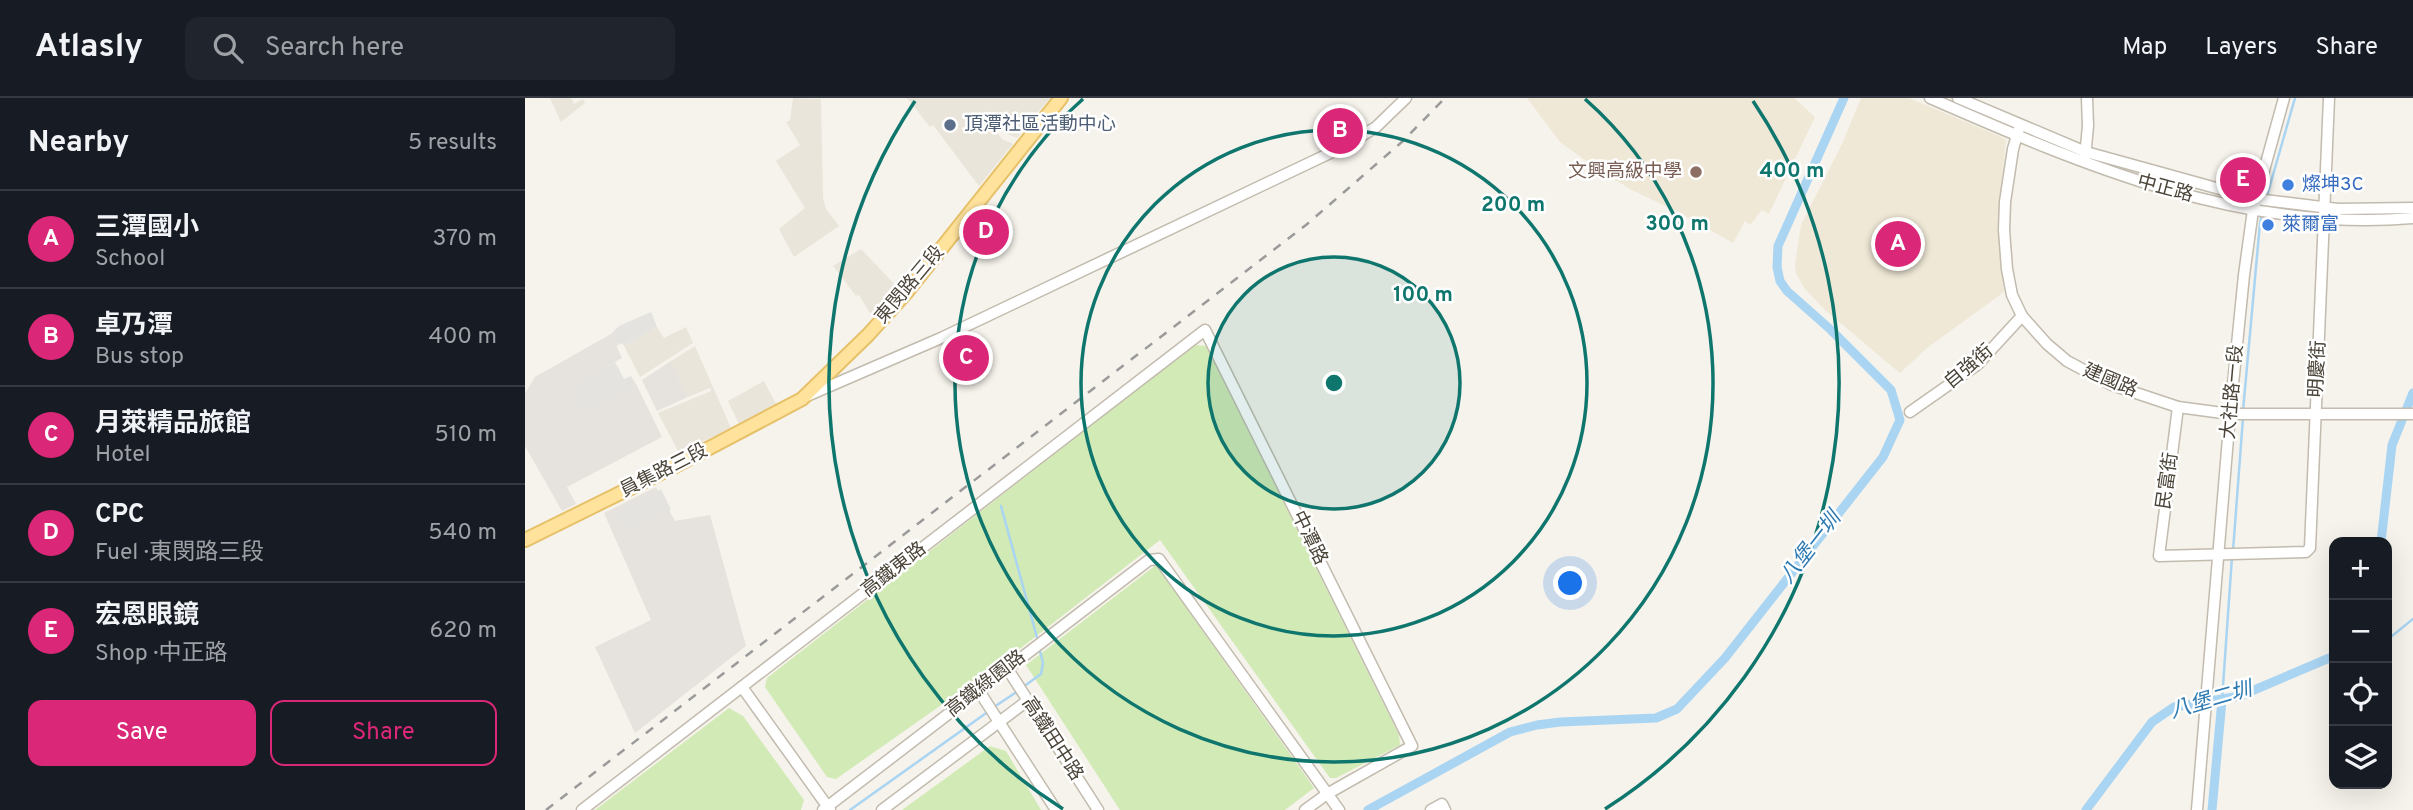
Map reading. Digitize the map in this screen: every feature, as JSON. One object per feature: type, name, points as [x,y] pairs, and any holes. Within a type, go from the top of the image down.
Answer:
[{"type":"main road","name":"東閔路三段","points":[[802,398],[868,335],[906,293],[1061,98]]},
{"type":"main road","name":"員集路三段","points":[[525,540],[679,464],[802,398]]},
{"type":"street","points":[[802,398],[941,338],[1347,145],[1376,127],[1406,98]]},
{"type":"street","name":"中正路","points":[[1930,98],[2017,136],[2255,205],[2323,220],[2413,218]]},
{"type":"street","name":"中正路","points":[[1958,98],[2084,157]]},
{"type":"street","points":[[2084,157],[2088,126],[2087,98]]},
{"type":"street","name":"大社路一段","points":[[2197,810],[2230,414],[2255,205],[2284,98]]},
{"type":"street","name":"明慶街","points":[[2220,554],[2307,552],[2310,548],[2329,98]]},
{"type":"street","name":"建國路","points":[[2020,125],[2011,163],[2004,230],[2012,295],[2022,316],[2047,344],[2067,361],[2112,385],[2178,407],[2230,414],[2413,414]]},
{"type":"street","name":"中正路","points":[[2255,205],[2413,208]]},
{"type":"street","name":"自強街","points":[[1910,412],[1977,365],[2022,316]]},
{"type":"street","name":"高鐵東路","points":[[582,810],[1205,330]]},
{"type":"street","name":"中潭路","points":[[1205,330],[1412,747],[1327,794]]},
{"type":"street","name":"民富街","points":[[2178,407],[2159,556],[2220,554]]},
{"type":"street","name":"高鐵綠園路","points":[[827,808],[1149,560],[1159,559],[1327,794]]},
{"type":"street","name":"高鐵田中路","points":[[1007,668],[1098,810]]},
{"type":"street","points":[[742,687],[827,808]]},
{"type":"street","name":"高鐵田中路","points":[[979,691],[1056,810]]},
{"type":"street","name":"高鐵綠園路","points":[[882,810],[1027,701]]},
{"type":"street","points":[[1305,810],[1327,794],[1339,810]]},
{"type":"street","points":[[1431,810],[1444,807]]},
{"type":"shaded area","points":[[550,98],[571,98],[574,104],[583,99],[585,103],[561,122]]},
{"type":"shaded area","points":[[793,98],[821,99],[823,198],[826,209],[839,226],[794,257],[779,229],[805,208],[776,161],[800,145],[786,122],[790,120]]},
{"type":"shaded area","points":[[907,98],[1050,98],[1017,138],[1002,132],[994,120],[990,123],[1002,139],[1013,144],[979,186],[933,125],[930,127]]},
{"type":"shaded area","name":"文興高級中學","points":[[1527,98],[1794,98],[1815,117],[1769,214],[1762,210],[1750,225],[1745,221],[1733,243],[1630,189],[1589,163],[1560,142]]},
{"type":"shaded area","points":[[1861,98],[1909,98],[2006,139],[1998,223],[2004,292],[1927,348],[1900,373],[1825,310],[1804,288],[1796,273],[1801,225],[1842,144]]},
{"type":"shaded area","points":[[861,249],[897,287],[873,318],[859,295],[856,296],[833,266]]},
{"type":"shaded area","points":[[651,312],[657,327],[624,346],[622,343],[616,346],[611,334],[619,326]]},
{"type":"shaded area","points":[[657,327],[664,338],[686,327],[693,343],[640,377],[624,346]]},
{"type":"shaded area","points":[[611,334],[622,358],[572,386],[583,411],[636,384],[662,437],[567,487],[576,504],[562,511],[525,446],[525,393],[535,377]]},
{"type":"shaded area","points":[[695,346],[731,428],[679,453],[658,413],[711,391],[710,388],[688,397],[671,361]]},
{"type":"shaded area","points":[[671,361],[688,397],[657,411],[642,380]]},
{"type":"shaded area","points":[[615,362],[624,379],[631,376],[636,384],[583,412],[571,386]]},
{"type":"shaded area","points":[[764,381],[776,404],[739,424],[728,401]]},
{"type":"shaded area","points":[[656,487],[675,521],[710,515],[746,646],[635,733],[595,647],[651,620],[604,513]]},
{"type":"shaded area","points":[[661,489],[671,510],[625,531],[616,510]]},
{"type":"green space","points":[[1194,345],[1206,346],[1399,735],[1400,745],[1336,778],[1330,778],[1160,540],[1004,661],[836,779],[827,777],[765,687],[767,678]]},
{"type":"green space","points":[[1156,565],[1314,788],[1285,810],[1120,810],[1026,665]]},
{"type":"green space","points":[[729,708],[743,716],[804,800],[801,810],[595,810]]},
{"type":"green space","points":[[990,746],[1006,751],[1041,810],[902,810]]},
{"type":"waterway","name":"八堡一圳","points":[[1368,810],[1510,732],[1560,722],[1656,718],[1677,709],[1725,658],[1883,457],[1900,420],[1891,390],[1787,291],[1780,281],[1777,267],[1778,246],[1844,98]]},
{"type":"waterway","points":[[2267,196],[2295,98]]},
{"type":"waterway","points":[[2243,411],[2260,223],[2265,202]]},
{"type":"waterway","name":"八堡二圳","points":[[2382,537],[2392,445],[2413,393]]},
{"type":"waterway","points":[[2233,551],[2243,418]]},
{"type":"waterway","points":[[1001,506],[1038,641]]},
{"type":"waterway","points":[[2222,700],[2232,557]]},
{"type":"waterway","points":[[2392,636],[2413,619]]},
{"type":"waterway","points":[[1023,687],[1041,674],[1043,663],[1039,647]]},
{"type":"waterway","name":"八堡二圳","points":[[2086,810],[2152,722],[2174,707],[2240,696],[2329,658]]},
{"type":"waterway","points":[[994,707],[1018,691]]},
{"type":"waterway","points":[[2212,810],[2222,700]]},
{"type":"waterway","points":[[850,810],[989,711]]},
{"type":"railway","points":[[546,810],[1306,225],[1403,141],[1445,98]]},
{"type":"place","name":"頂潭社區活動中心","points":[[950,125]]},
{"type":"place","name":"卓乃潭","points":[[1340,131]]},
{"type":"place","name":"文興高級中學","points":[[1696,172]]},
{"type":"place","name":"宏恩眼鏡","points":[[2243,180]]},
{"type":"place","name":"燦坤3C","points":[[2288,185]]},
{"type":"place","name":"萊爾富","points":[[2268,225]]},
{"type":"place","name":"CPC","points":[[986,232]]},
{"type":"place","name":"三潭國小","points":[[1898,244]]},
{"type":"place","name":"月萊精品旅館","points":[[966,358]]}]
